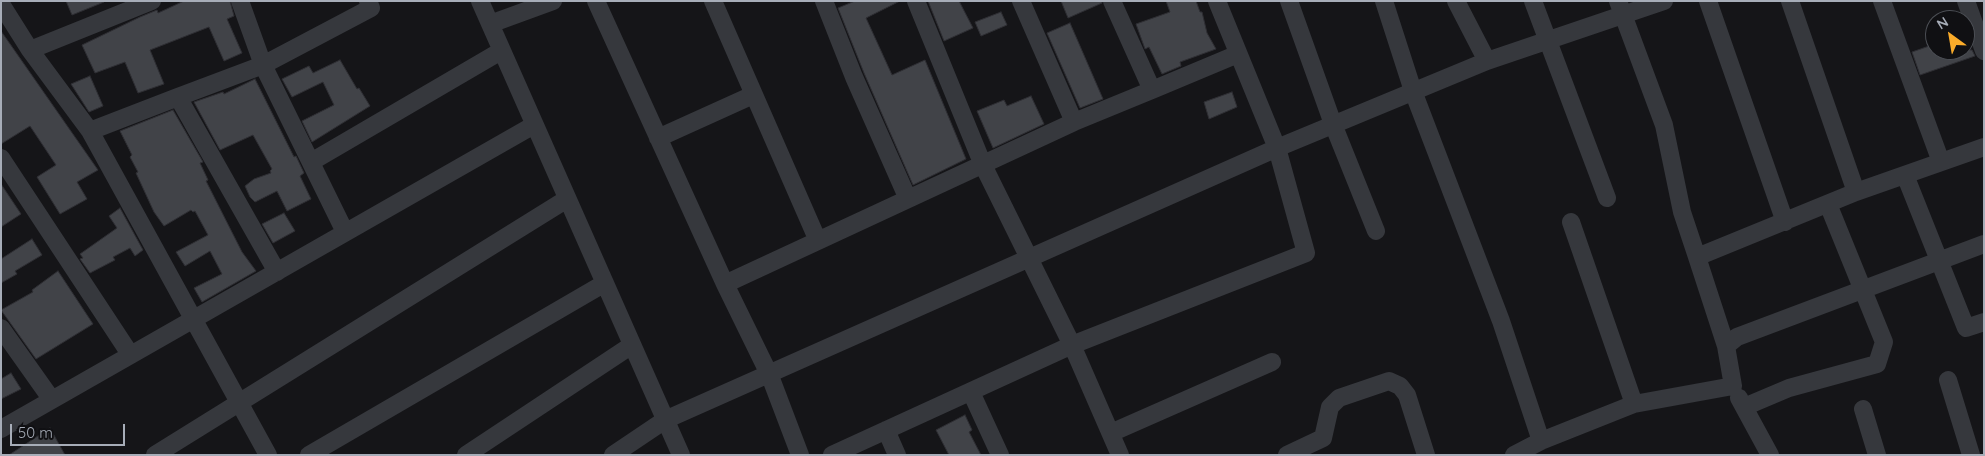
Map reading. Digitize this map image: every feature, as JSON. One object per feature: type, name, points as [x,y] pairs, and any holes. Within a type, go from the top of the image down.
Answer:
[{"type":"street","points":[[30,50],[152,1]]},
{"type":"street","points":[[240,1],[263,65],[345,232]]},
{"type":"street","points":[[90,131],[263,65],[371,8],[368,1]]},
{"type":"street","points":[[480,1],[681,455]]},
{"type":"street","points":[[490,24],[553,1]]},
{"type":"street","points":[[596,1],[725,284],[770,376],[800,455]]},
{"type":"street","points":[[713,1],[818,241]]},
{"type":"street","points":[[824,1],[854,76],[908,199]]},
{"type":"street","points":[[916,1],[983,165],[1072,346],[1120,455]]},
{"type":"street","points":[[1020,1],[1074,122]]},
{"type":"street","points":[[1112,1],[1152,90]]},
{"type":"street","points":[[832,455],[1072,346],[1306,253],[1277,148],[1216,1]]},
{"type":"street","points":[[1289,1],[1333,124],[1376,231]]},
{"type":"street","points":[[1384,1],[1413,91],[1501,321],[1541,441]]},
{"type":"street","points":[[1456,1],[1487,61]]},
{"type":"street","points":[[1533,1],[1608,198]]},
{"type":"street","points":[[613,455],[666,420],[770,376],[1028,257],[1277,148],[1487,61],[1547,41],[1620,8],[1664,1]]},
{"type":"street","points":[[1708,1],[1785,222]]},
{"type":"street","points":[[1790,1],[1856,192]]},
{"type":"street","points":[[1882,1],[1941,162]]},
{"type":"street","points":[[1966,1],[1984,51]]},
{"type":"street","points":[[1,4],[30,50],[90,131],[268,455]]},
{"type":"street","points":[[1620,8],[1664,125],[1682,212],[1726,346],[1733,386],[1770,455]]},
{"type":"street","points":[[311,162],[501,51]]},
{"type":"street","points":[[725,284],[1074,122],[1238,54]]},
{"type":"street","points":[[658,138],[753,95]]},
{"type":"street","points":[[178,97],[277,272]]},
{"type":"street","points":[[1,429],[534,125]]},
{"type":"street","points":[[1697,257],[1856,192],[1984,147]]},
{"type":"street","points":[[1,158],[130,354]]},
{"type":"street","points":[[1905,175],[1966,328],[1984,322]]},
{"type":"street","points":[[155,455],[567,199]]},
{"type":"street","points":[[1744,407],[1789,388],[1876,364],[1884,342],[1828,204]]},
{"type":"street","points":[[1571,222],[1634,404]]},
{"type":"street","points":[[1726,346],[1737,337],[1984,244]]},
{"type":"street","points":[[309,455],[604,283]]},
{"type":"street","points":[[1,328],[52,400]]},
{"type":"street","points":[[466,455],[632,345]]},
{"type":"street","points":[[1112,436],[1113,432],[1272,362]]},
{"type":"street","points":[[1948,380],[1971,455]]},
{"type":"street","points":[[1287,455],[1323,438],[1330,407],[1339,398],[1389,381],[1400,386],[1406,395],[1426,455]]},
{"type":"street","points":[[1514,455],[1541,441],[1634,404],[1733,386]]},
{"type":"street","points":[[971,392],[1000,455]]},
{"type":"street","points":[[1863,410],[1876,455]]},
{"type":"street","points":[[886,430],[897,455]]},
{"type":"building","points":[[66,1],[104,1],[104,2],[72,15]]},
{"type":"building","points":[[184,1],[230,1],[234,16],[227,19],[242,53],[224,61],[209,27],[150,50],[164,84],[138,93],[125,62],[95,73],[82,45],[140,17],[157,10],[158,13]]},
{"type":"building","points":[[855,1],[900,1],[866,18],[892,75],[925,60],[966,159],[913,185],[838,8]]},
{"type":"building","points":[[928,1],[959,1],[973,28],[944,41]]},
{"type":"building","points":[[1061,1],[1102,1],[1102,3],[1068,18]]},
{"type":"building","points":[[1166,1],[1196,1],[1200,12],[1202,12],[1207,33],[1216,49],[1180,62],[1181,66],[1162,74],[1149,47],[1145,49],[1136,24],[1170,12]]},
{"type":"building","points":[[1001,12],[1007,25],[981,36],[975,22]]},
{"type":"building","points":[[1070,23],[1103,99],[1080,108],[1047,33]]},
{"type":"building","points":[[1,31],[98,170],[77,182],[87,199],[60,214],[37,177],[56,165],[30,126],[1,144]]},
{"type":"building","points":[[1925,47],[1925,60],[1963,60],[1920,75],[1912,52]]},
{"type":"building","points":[[340,60],[357,89],[359,88],[370,106],[312,142],[302,121],[334,105],[323,82],[292,97],[282,79],[309,66],[313,73]]},
{"type":"building","points":[[90,76],[103,106],[89,112],[71,84]]},
{"type":"building","points":[[255,79],[304,173],[300,176],[311,199],[287,211],[277,191],[255,202],[250,197],[245,186],[254,179],[271,173],[272,169],[253,135],[220,150],[194,102],[223,92],[224,94]]},
{"type":"building","points":[[1232,92],[1237,107],[1209,119],[1204,102]]},
{"type":"building","points":[[1031,96],[1044,124],[993,148],[977,111],[1004,100],[1007,106]]},
{"type":"building","points":[[173,110],[203,162],[200,163],[208,180],[206,181],[242,252],[256,271],[202,302],[194,288],[222,274],[210,251],[185,266],[176,252],[208,235],[195,211],[191,210],[164,226],[154,212],[136,173],[138,172],[130,157],[132,155],[120,131]]},
{"type":"building","points":[[1,184],[21,214],[1,227]]},
{"type":"building","points":[[120,208],[143,250],[135,256],[130,248],[113,257],[115,260],[90,273],[80,259],[83,258],[80,254],[117,228],[109,216]]},
{"type":"building","points":[[284,213],[295,231],[273,243],[262,224]]},
{"type":"building","points":[[32,239],[42,255],[15,271],[17,274],[1,283],[1,259]]},
{"type":"building","points":[[58,271],[93,324],[36,359],[1,310],[33,292],[32,290]]},
{"type":"building","points":[[11,373],[21,389],[1,399],[1,379]]},
{"type":"building","points":[[965,415],[972,430],[969,432],[981,455],[949,455],[936,430]]},
{"type":"building","points":[[50,428],[65,455],[9,455]]}]
